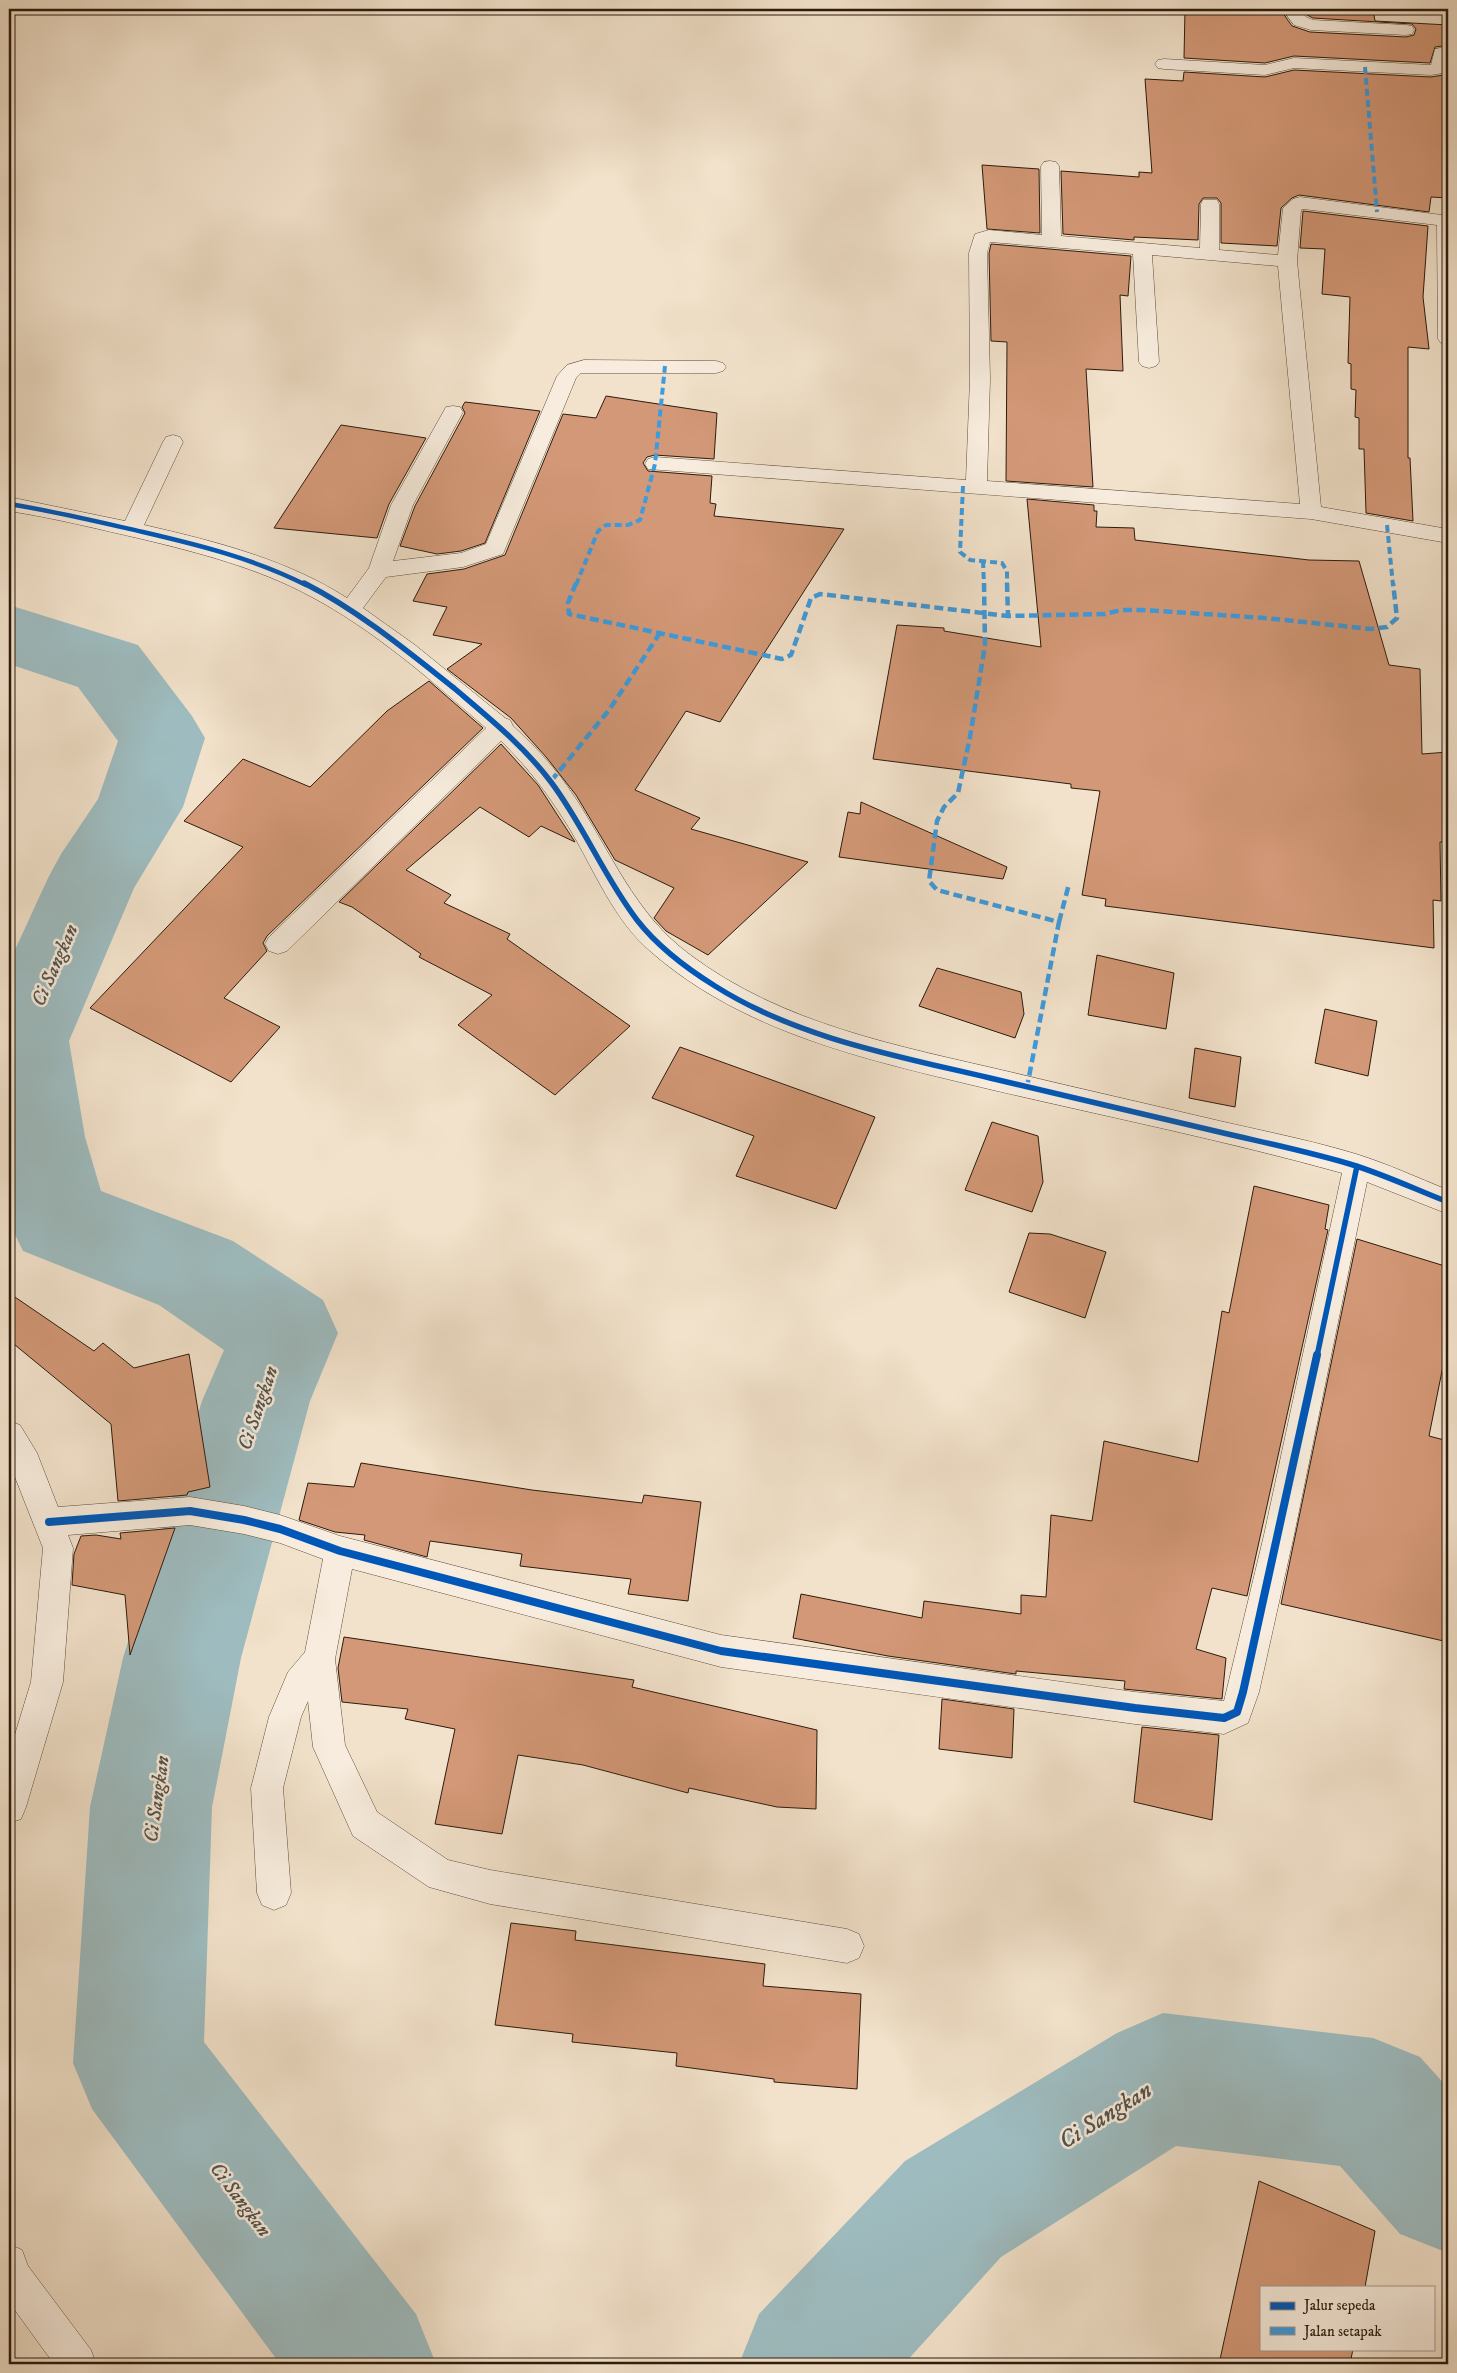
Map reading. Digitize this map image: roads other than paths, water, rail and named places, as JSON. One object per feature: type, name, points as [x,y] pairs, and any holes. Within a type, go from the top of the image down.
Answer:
[{"type":"street","points":[[1164,64],[1265,70],[1294,63],[1431,70],[1437,69],[1441,64],[1425,40],[1311,25],[1300,21],[1290,9]]},
{"type":"street","points":[[1050,166],[1052,242]]},
{"type":"street","points":[[1311,512],[1287,261],[1292,208],[1300,203],[1447,221],[1448,339]]},
{"type":"street","points":[[1209,255],[1210,204]]},
{"type":"street","points":[[976,487],[980,379],[980,243],[982,238],[989,236],[1287,261]]},
{"type":"street","points":[[1142,250],[1149,362]]},
{"type":"street","points":[[379,570],[463,560],[495,549],[567,376],[574,369],[584,366],[716,367]]},
{"type":"street","points":[[350,610],[379,570],[402,505],[453,412]]},
{"type":"street","points":[[131,529],[140,515],[173,442]]},
{"type":"street","points":[[655,464],[1311,512],[1448,536]]},
{"type":"street","points":[[9,504],[131,529],[191,544],[252,563],[300,581],[350,610],[396,642],[502,726],[537,764],[568,804],[588,838],[605,874],[639,923],[674,958],[737,999],[811,1030],[905,1058],[1278,1144],[1357,1166],[1448,1202]]},
{"type":"street","points":[[278,944],[502,726]]},
{"type":"street","points":[[49,1522],[190,1512],[244,1520],[280,1529],[340,1551],[722,1651],[1135,1708],[1224,1718],[1237,1712],[1243,1692],[1279,1535],[1357,1166]]},
{"type":"street","points":[[9,1435],[26,1463],[58,1548],[47,1682],[9,1807]]},
{"type":"street","points":[[340,1551],[319,1659],[329,1747],[365,1824],[441,1874],[490,1887],[847,1946]]},
{"type":"street","points":[[274,1893],[267,1788],[285,1716],[299,1683],[319,1659]]},
{"type":"street","points":[[9,2263],[11,2274],[77,2364]]},
{"type":"waterway","name":"Ci Sangkan","points":[[9,634],[108,666],[162,738],[139,807],[93,878],[21,1041],[35,1137],[59,1220],[196,1273],[285,1333],[256,1401],[182,1658],[151,1807],[138,2063],[366,2364]]},
{"type":"waterway","name":"Ci Sangkan","points":[[809,2364],[953,2209],[1163,2079],[1373,2104],[1448,2186]]}]
